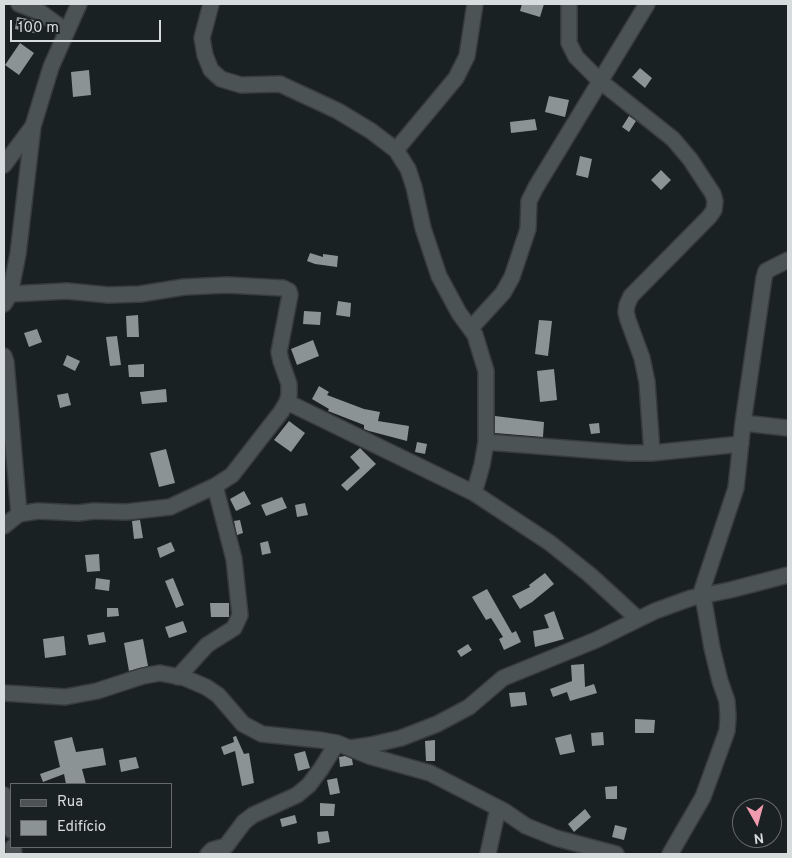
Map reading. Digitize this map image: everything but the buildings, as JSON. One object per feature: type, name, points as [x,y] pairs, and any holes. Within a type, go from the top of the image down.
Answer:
[{"type":"street","points":[[19,4],[46,8],[66,31]]},
{"type":"street","points":[[4,526],[19,514],[38,511],[78,513],[94,511],[126,512],[170,507],[215,486],[232,475],[287,402],[289,384],[280,361],[279,352],[290,295],[289,291],[283,288],[227,285],[184,287],[140,294],[108,296],[67,291],[7,299],[18,254],[33,126],[51,67],[79,4]]},
{"type":"street","points":[[211,4],[202,38],[205,55],[211,70],[221,79],[241,84],[280,84],[338,111],[396,150],[408,168],[423,228],[439,276],[459,313],[475,335],[486,371],[486,442],[474,494]]},
{"type":"street","points":[[396,150],[456,78],[467,56],[475,4]]},
{"type":"street","points":[[569,4],[569,43],[576,56],[600,81],[673,139],[690,159],[713,194],[715,201],[714,210],[709,217],[631,296],[627,304],[628,320],[642,358],[647,382],[652,453]]},
{"type":"street","points":[[471,328],[503,293],[512,277],[528,229],[529,202],[536,187],[647,4]]},
{"type":"street","points":[[4,165],[33,126]]},
{"type":"street","points":[[670,854],[703,797],[727,731],[727,701],[712,648],[702,590],[736,488],[742,423],[764,278],[766,271],[788,260]]},
{"type":"street","points":[[4,360],[19,514]]},
{"type":"street","points":[[287,402],[474,494],[550,543],[590,575],[638,619]]},
{"type":"street","points":[[742,423],[788,428]]},
{"type":"street","points":[[486,442],[652,453],[741,444]]},
{"type":"street","points":[[178,677],[207,645],[234,628],[240,614],[234,559],[215,486]]},
{"type":"street","points":[[208,854],[212,850],[226,846],[244,822],[253,815],[297,795],[343,746],[371,745],[401,738],[437,724],[469,707],[503,678],[596,640],[655,611],[691,598],[788,574]]},
{"type":"street","points":[[4,693],[73,696],[97,691],[143,676],[160,673],[178,677],[206,687],[218,695],[243,724],[262,734],[320,740],[430,773],[498,808],[526,826],[556,838],[616,854]]},
{"type":"street","points":[[4,796],[10,825]]},
{"type":"street","points":[[488,854],[498,808]]}]
